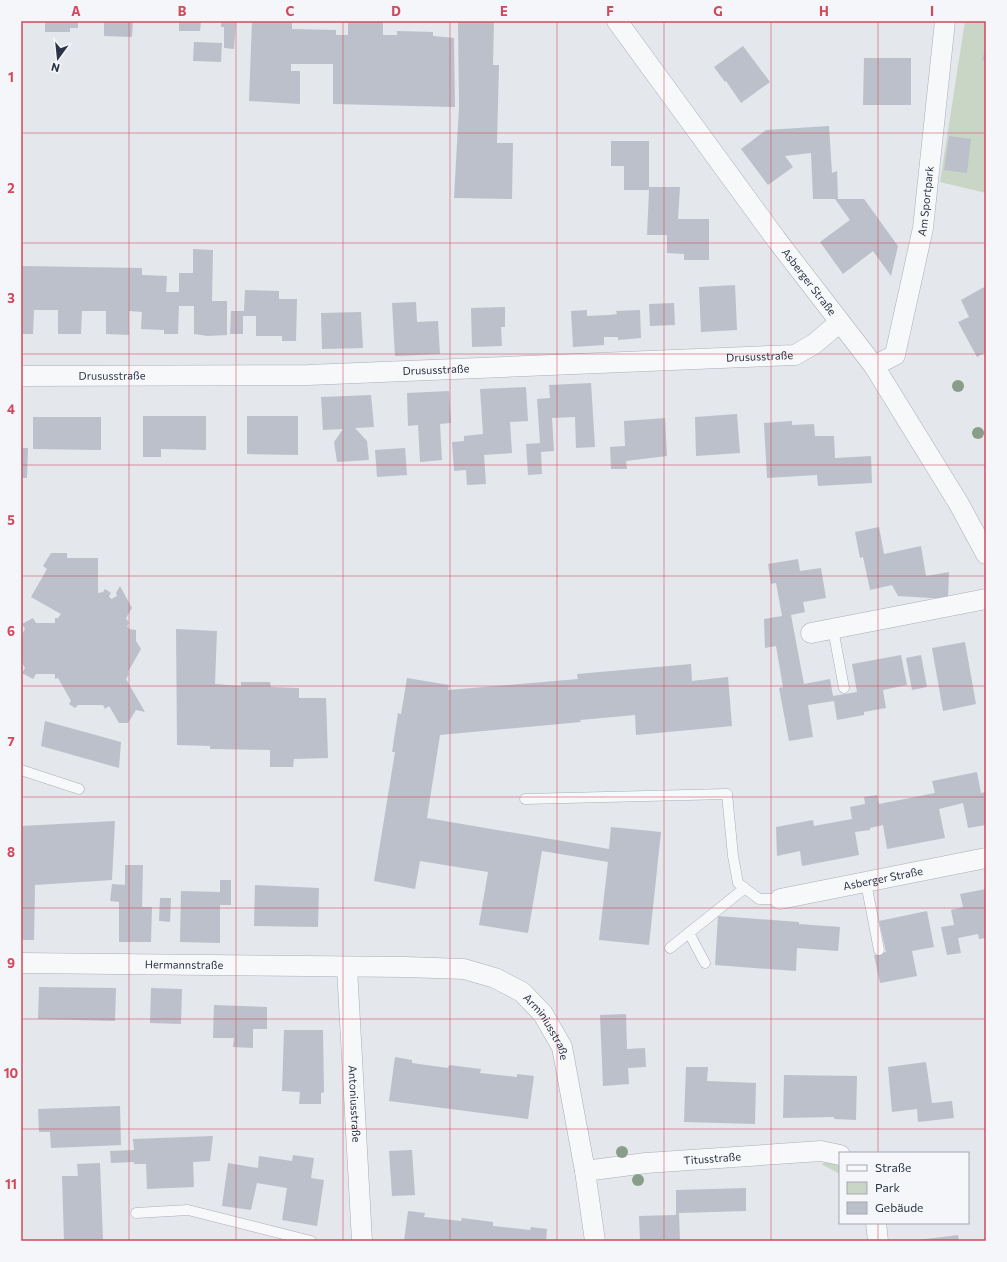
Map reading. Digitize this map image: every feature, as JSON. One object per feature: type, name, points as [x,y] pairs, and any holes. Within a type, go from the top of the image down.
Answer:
[{"type":"street","name":"Asberger Straße","points":[[616,21],[839,323],[874,366],[959,504],[986,554]]},
{"type":"street","name":"Am Sportpark","points":[[874,366],[895,355],[923,228],[945,21]]},
{"type":"street","name":"Drususstraße","points":[[21,376],[308,375],[795,355],[814,344],[839,323]]},
{"type":"street","points":[[811,633],[986,599]]},
{"type":"street","name":"Asberger Straße","points":[[780,899],[986,858]]},
{"type":"street","name":"Hermannstraße","points":[[21,963],[347,967]]},
{"type":"street","name":"Arminiusstraße","points":[[347,967],[464,969],[495,978],[522,992],[543,1014],[562,1047],[585,1171],[595,1241]]},
{"type":"street","name":"Antoniusstraße","points":[[347,967],[362,1241]]},
{"type":"street","name":"Titusstraße","points":[[585,1171],[646,1163],[821,1151],[839,1155]]},
{"type":"street","points":[[876,1224],[878,1241]]},
{"type":"lane","points":[[833,629],[844,688]]},
{"type":"lane","points":[[21,770],[79,789]]},
{"type":"lane","points":[[525,799],[727,794],[733,856],[738,883],[759,899],[780,899]]},
{"type":"lane","points":[[866,883],[879,950]]},
{"type":"lane","points":[[670,948],[745,888]]},
{"type":"lane","points":[[689,933],[705,963]]},
{"type":"lane","points":[[136,1213],[188,1210],[311,1241]]},
{"type":"green space","points":[[965,21],[986,21],[986,193],[940,182]]},
{"type":"green space","points":[[831,1161],[839,1165],[839,1173],[821,1164]]},
{"type":"building","points":[[45,21],[78,21],[78,28],[70,28],[70,32],[45,32]]},
{"type":"building","points":[[104,21],[133,21],[132,37],[104,36]]},
{"type":"building","points":[[179,21],[201,21],[200,31],[179,31]]},
{"type":"building","points":[[221,21],[236,21],[234,49],[224,48],[224,27],[221,27]]},
{"type":"building","points":[[252,21],[292,21],[292,29],[336,30],[336,35],[348,35],[348,21],[383,21],[383,35],[397,35],[397,31],[433,32],[433,36],[454,38],[455,107],[333,104],[333,64],[291,64],[291,71],[300,71],[300,104],[249,101]]},
{"type":"building","points":[[458,21],[494,21],[493,65],[499,65],[497,143],[513,143],[512,199],[454,198],[459,107]]},
{"type":"building","points":[[194,42],[222,43],[221,62],[193,61]]},
{"type":"building","points":[[743,46],[770,82],[741,103],[726,81],[725,82],[714,67]]},
{"type":"building","points":[[986,47],[986,61],[982,60]]},
{"type":"building","points":[[864,58],[911,58],[911,105],[863,105]]},
{"type":"building","points":[[829,126],[832,173],[837,171],[838,199],[864,199],[898,246],[891,276],[873,251],[843,274],[820,242],[850,220],[835,199],[813,199],[811,153],[785,156],[793,167],[768,185],[741,149],[766,130]]},
{"type":"building","points":[[949,136],[971,139],[967,173],[944,170]]},
{"type":"building","points":[[611,141],[649,141],[649,187],[680,187],[678,219],[709,219],[709,260],[684,260],[684,254],[667,253],[667,235],[647,235],[649,190],[624,190],[624,166],[611,166]]},
{"type":"building","points":[[193,249],[213,250],[212,301],[227,301],[227,335],[208,336],[194,334],[194,306],[179,306],[178,334],[164,334],[164,330],[141,329],[142,312],[129,311],[129,335],[106,334],[106,311],[82,311],[81,334],[58,334],[58,310],[34,310],[33,334],[21,334],[21,266],[142,268],[142,275],[167,276],[166,292],[179,292],[179,273],[193,273]]},
{"type":"building","points":[[735,285],[737,330],[701,332],[699,287]]},
{"type":"building","points":[[986,286],[986,352],[977,357],[958,322],[969,317],[961,300]]},
{"type":"building","points":[[245,290],[279,291],[279,299],[297,299],[296,341],[282,341],[282,336],[256,336],[256,316],[243,316],[243,334],[230,334],[231,311],[244,311]]},
{"type":"building","points":[[416,302],[417,322],[438,321],[440,354],[395,356],[392,303]]},
{"type":"building","points":[[674,303],[675,325],[650,326],[649,304]]},
{"type":"building","points":[[505,307],[505,327],[501,327],[502,346],[472,347],[471,308]]},
{"type":"building","points":[[587,310],[587,316],[617,314],[616,311],[640,310],[641,338],[618,340],[618,337],[604,337],[604,345],[573,347],[571,311]]},
{"type":"building","points":[[361,312],[363,348],[322,349],[321,313]]},
{"type":"building","points":[[591,383],[595,447],[576,448],[575,417],[552,418],[554,451],[541,452],[542,474],[528,475],[526,444],[540,443],[537,399],[550,398],[549,385]]},
{"type":"building","points":[[526,387],[528,421],[510,422],[512,453],[484,455],[486,484],[467,485],[466,470],[454,471],[452,442],[464,441],[464,436],[483,434],[480,389]]},
{"type":"building","points":[[449,391],[451,423],[440,424],[442,460],[420,462],[418,425],[408,426],[407,393]]},
{"type":"building","points":[[371,395],[374,427],[355,428],[367,441],[369,460],[337,462],[334,442],[343,429],[323,430],[321,397]]},
{"type":"building","points":[[737,414],[740,453],[696,456],[695,417]]},
{"type":"building","points":[[143,416],[206,416],[206,450],[161,449],[161,457],[143,457]]},
{"type":"building","points":[[247,416],[298,416],[298,455],[247,454]]},
{"type":"building","points":[[33,417],[101,417],[101,450],[33,449]]},
{"type":"building","points":[[665,418],[667,456],[626,461],[627,469],[611,469],[610,447],[625,446],[624,421]]},
{"type":"building","points":[[792,421],[792,425],[814,424],[815,436],[834,436],[835,458],[871,456],[872,483],[818,486],[817,475],[767,478],[764,423]]},
{"type":"building","points":[[21,448],[28,448],[27,478],[21,478]]},
{"type":"building","points":[[405,448],[407,475],[377,477],[375,450]]},
{"type":"building","points":[[879,527],[884,554],[921,546],[926,576],[949,572],[948,599],[898,596],[892,585],[870,590],[863,557],[860,558],[855,532]]},
{"type":"building","points":[[51,553],[67,553],[67,558],[98,558],[98,593],[103,592],[105,589],[111,593],[109,596],[111,599],[117,596],[116,593],[120,586],[132,608],[126,618],[129,623],[127,626],[129,629],[136,630],[136,641],[141,649],[128,672],[129,674],[126,679],[145,712],[136,710],[128,723],[119,723],[109,706],[105,709],[103,705],[78,705],[75,708],[69,704],[71,701],[58,678],[55,679],[55,674],[36,674],[33,679],[22,673],[25,668],[21,661],[21,636],[25,629],[22,624],[33,618],[36,623],[55,623],[55,618],[58,618],[61,614],[31,597],[47,569],[43,566]]},
{"type":"building","points":[[798,559],[800,571],[821,568],[826,598],[803,602],[805,612],[791,615],[804,684],[830,679],[833,696],[857,692],[852,664],[901,655],[907,685],[883,690],[886,708],[864,712],[864,715],[837,720],[834,701],[808,705],[813,737],[789,741],[779,688],[783,687],[776,646],[765,648],[764,619],[782,616],[776,583],[771,584],[768,564]]},
{"type":"building","points":[[176,629],[217,631],[215,684],[241,686],[241,682],[270,682],[271,687],[299,688],[299,698],[326,698],[328,758],[294,759],[293,767],[270,767],[270,750],[210,749],[210,746],[177,745]]},
{"type":"building","points":[[965,642],[976,704],[943,711],[932,648]]},
{"type":"building","points":[[921,655],[927,687],[912,690],[906,658]]},
{"type":"building","points":[[691,664],[692,681],[728,677],[732,726],[636,735],[635,715],[580,720],[581,722],[440,735],[427,818],[609,849],[611,827],[661,832],[649,945],[599,940],[608,862],[542,851],[528,933],[479,925],[488,872],[420,861],[415,889],[374,881],[395,752],[392,752],[398,713],[401,714],[407,678],[449,685],[448,690],[578,679],[577,674]]},
{"type":"building","points":[[45,721],[121,742],[119,768],[41,746]]},
{"type":"building","points":[[977,772],[981,793],[986,792],[986,825],[968,828],[963,803],[939,809],[945,838],[887,849],[883,825],[870,828],[870,830],[855,832],[859,855],[802,866],[800,851],[777,856],[776,827],[813,820],[814,826],[852,819],[850,807],[865,804],[864,797],[877,795],[879,804],[935,793],[932,781]]},
{"type":"building","points":[[115,821],[112,880],[35,885],[34,940],[21,940],[21,826]]},
{"type":"building","points":[[125,865],[143,865],[142,907],[152,907],[151,942],[119,942],[119,902],[110,901],[112,884],[125,885]]},
{"type":"building","points":[[220,880],[231,880],[231,905],[220,905],[220,943],[180,942],[181,891],[220,892]]},
{"type":"building","points":[[255,885],[319,888],[318,927],[254,926]]},
{"type":"building","points":[[986,889],[986,938],[979,939],[978,934],[958,938],[961,953],[947,955],[941,927],[954,925],[951,910],[963,907],[960,894]]},
{"type":"building","points":[[160,898],[171,898],[170,922],[159,921]]},
{"type":"building","points":[[927,911],[934,947],[912,951],[917,976],[880,983],[874,955],[886,952],[879,921]]},
{"type":"building","points":[[718,916],[799,922],[799,924],[840,927],[838,951],[797,948],[796,971],[715,965]]},
{"type":"building","points":[[39,987],[116,988],[115,1021],[38,1019]]},
{"type":"building","points":[[151,988],[182,989],[181,1024],[150,1023]]},
{"type":"building","points":[[214,1005],[267,1007],[267,1029],[253,1029],[253,1048],[233,1047],[234,1038],[213,1038]]},
{"type":"building","points":[[626,1014],[627,1049],[645,1048],[646,1067],[628,1068],[629,1084],[603,1086],[600,1015]]},
{"type":"building","points":[[284,1030],[323,1030],[324,1092],[321,1093],[321,1104],[299,1104],[300,1092],[282,1091]]},
{"type":"building","points":[[395,1057],[412,1060],[412,1063],[448,1068],[449,1065],[481,1069],[480,1073],[517,1077],[517,1074],[534,1076],[528,1119],[389,1101]]},
{"type":"building","points":[[926,1062],[932,1103],[952,1101],[954,1118],[918,1122],[917,1109],[892,1112],[888,1067]]},
{"type":"building","points":[[686,1067],[708,1067],[707,1081],[756,1083],[755,1124],[684,1122]]},
{"type":"building","points":[[784,1075],[857,1076],[856,1120],[834,1119],[834,1117],[783,1118]]},
{"type":"building","points":[[120,1106],[121,1145],[51,1148],[50,1132],[39,1132],[38,1109]]},
{"type":"building","points":[[213,1136],[210,1161],[193,1162],[194,1187],[147,1189],[146,1164],[134,1164],[134,1162],[111,1163],[110,1151],[134,1150],[133,1139]]},
{"type":"building","points":[[412,1150],[415,1195],[392,1196],[389,1151]]},
{"type":"building","points":[[293,1155],[314,1158],[311,1178],[324,1180],[317,1226],[282,1220],[287,1188],[257,1183],[251,1210],[222,1206],[228,1163],[258,1168],[259,1156],[292,1161]]},
{"type":"building","points":[[100,1163],[103,1241],[64,1241],[62,1176],[78,1176],[77,1164]]},
{"type":"building","points":[[746,1188],[746,1211],[679,1213],[680,1241],[640,1241],[639,1216],[676,1215],[676,1190]]},
{"type":"building","points":[[408,1211],[425,1213],[424,1217],[461,1221],[462,1218],[493,1222],[493,1226],[530,1230],[531,1227],[547,1229],[546,1241],[404,1241]]},
{"type":"building","points":[[958,1235],[959,1241],[918,1241],[918,1240]]}]
